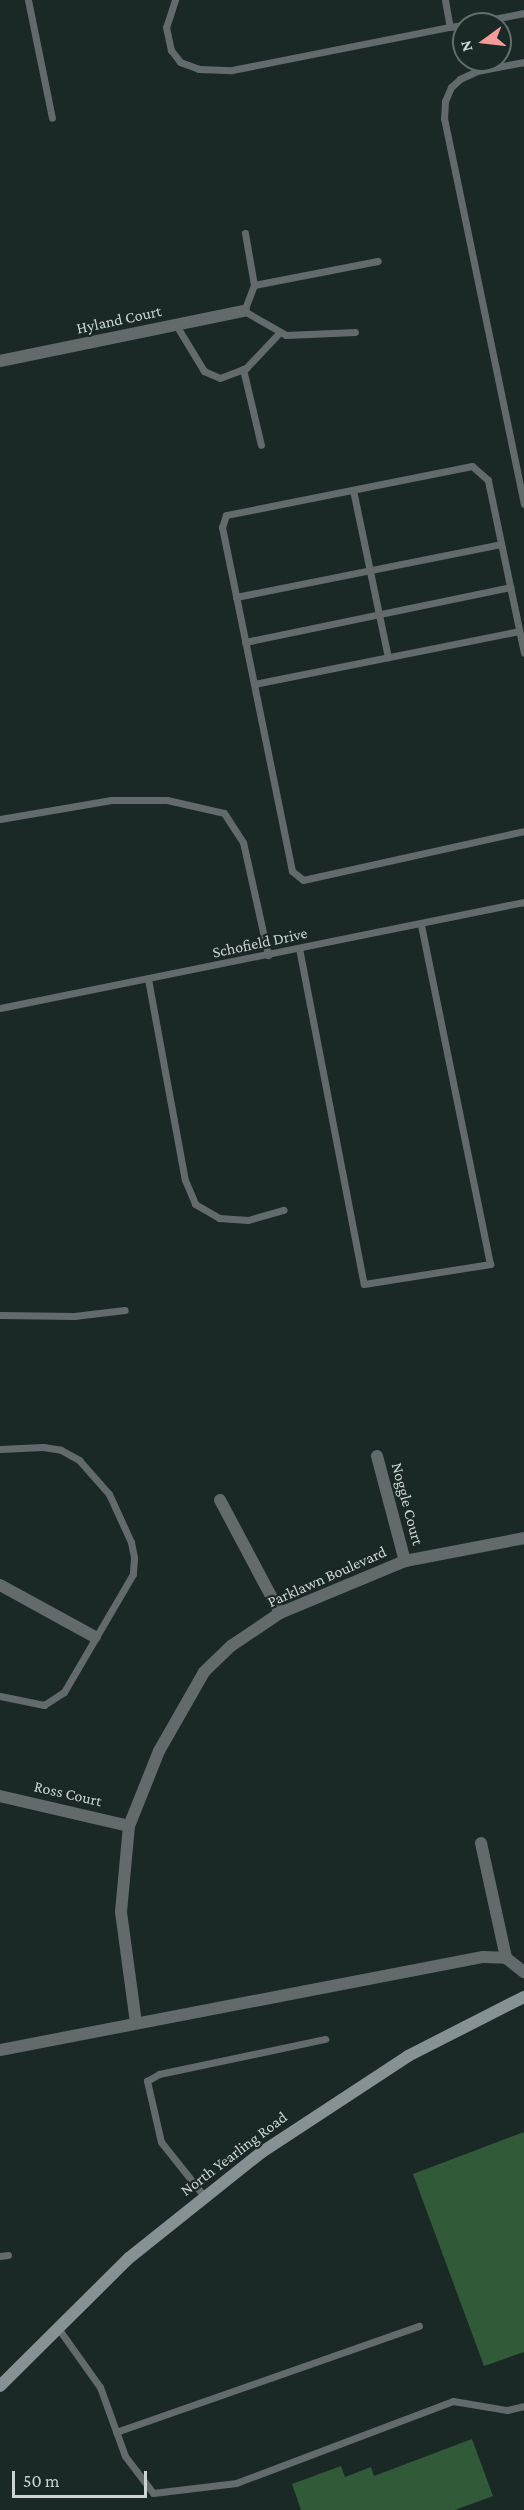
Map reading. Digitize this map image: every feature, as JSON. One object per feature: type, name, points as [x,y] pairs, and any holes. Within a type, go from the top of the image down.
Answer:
[{"type":"main road","name":"North Yearling Road","points":[[0,2386],[129,2258],[262,2152],[378,2074],[524,1997]]},
{"type":"street","name":"Hyland Court","points":[[0,361],[244,311]]},
{"type":"street","name":"Noggle Court","points":[[377,1456],[405,1561]]},
{"type":"street","points":[[220,1500],[280,1613]]},
{"type":"street","name":"Parklawn Boulevard","points":[[136,2024],[121,1912],[129,1826],[159,1751],[204,1672],[231,1646],[280,1613],[405,1561],[524,1538]]},
{"type":"street","points":[[0,1585],[95,1637]]},
{"type":"street","name":"Ross Court","points":[[0,1796],[129,1826]]},
{"type":"street","points":[[481,1843],[506,1958]]},
{"type":"street","points":[[0,2050],[483,1956],[506,1958],[524,1972]]},
{"type":"lane","points":[[28,0],[52,118]]},
{"type":"lane","points":[[175,0],[166,27],[171,50],[180,62],[199,69],[231,70],[450,27],[445,0]]},
{"type":"lane","points":[[524,62],[477,71],[460,79],[451,87],[445,100],[444,118],[524,504]]},
{"type":"lane","points":[[244,233],[254,285],[244,311],[279,333],[304,336],[355,332]]},
{"type":"lane","points":[[254,285],[378,261]]},
{"type":"lane","points":[[176,325],[204,371],[213,377],[230,376],[243,369],[279,333]]},
{"type":"lane","points":[[243,369],[261,445]]},
{"type":"lane","points":[[524,653],[488,480],[472,466],[226,515],[222,527],[292,871],[303,879],[524,831]]},
{"type":"lane","points":[[353,490],[388,657]]},
{"type":"lane","points":[[236,597],[501,544]]},
{"type":"lane","points":[[245,642],[510,587]]},
{"type":"lane","points":[[254,684],[519,631]]},
{"type":"lane","points":[[0,819],[111,800],[167,800],[224,813],[243,842],[268,955]]},
{"type":"lane","name":"Schofield Drive","points":[[0,1008],[524,902]]},
{"type":"lane","points":[[299,948],[364,1284],[490,1264],[421,924]]},
{"type":"lane","points":[[148,979],[185,1180],[195,1204],[219,1218],[248,1220],[284,1210]]},
{"type":"lane","points":[[0,1315],[74,1316],[125,1310]]},
{"type":"lane","points":[[0,1449],[61,1450],[79,1460],[109,1494],[131,1542],[133,1575],[54,1701],[44,1705],[0,1696]]},
{"type":"lane","points":[[204,2196],[161,2142],[147,2081],[159,2074],[325,2039]]},
{"type":"lane","points":[[116,2432],[419,2326]]},
{"type":"lane","points":[[58,2328],[100,2387],[125,2456],[153,2493],[236,2483],[453,2401],[507,2410],[524,2406]]},
{"type":"building","points":[[524,2132],[524,2352],[484,2366],[413,2174]]},
{"type":"building","points":[[472,2439],[493,2496],[455,2510],[301,2510],[292,2484],[341,2466],[345,2477],[371,2467],[374,2476]]}]
